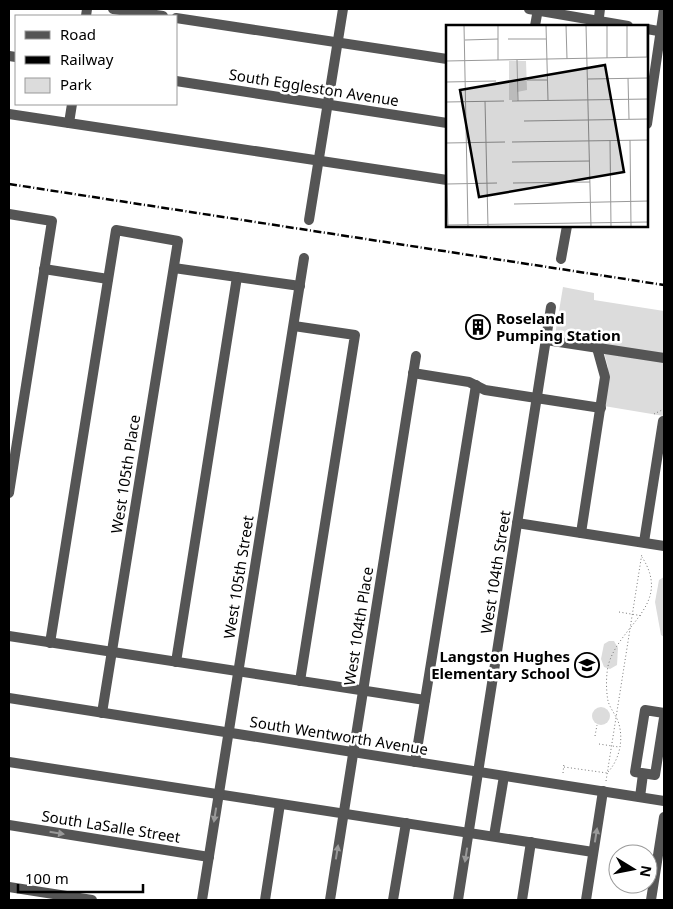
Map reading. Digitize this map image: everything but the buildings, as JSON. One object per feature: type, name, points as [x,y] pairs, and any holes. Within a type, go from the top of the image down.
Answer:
[{"type":"street","points":[[113,9],[156,15]]},
{"type":"street","points":[[309,220],[343,9]]},
{"type":"street","points":[[535,25],[535,9],[598,23],[618,25]]},
{"type":"street","points":[[598,23],[600,9]]},
{"type":"street","points":[[648,118],[663,32],[664,9]]},
{"type":"street","points":[[178,18],[446,59]]},
{"type":"street","points":[[648,29],[663,32]]},
{"type":"street","name":"South Eggleston Avenue","points":[[178,81],[446,123]]},
{"type":"street","points":[[69,123],[72,105]]},
{"type":"street","points":[[9,114],[446,180]]},
{"type":"street","points":[[9,214],[52,221],[9,493]]},
{"type":"street","points":[[561,259],[566,228]]},
{"type":"street","name":"West 105th Place","points":[[102,713],[178,241],[116,230],[108,279]]},
{"type":"street","name":"West 105th Street","points":[[202,900],[304,258]]},
{"type":"street","points":[[174,268],[300,286]]},
{"type":"street","points":[[44,269],[108,279],[50,643]]},
{"type":"street","points":[[176,662],[237,277]]},
{"type":"street","name":"West 104th Street","points":[[458,900],[551,307]]},
{"type":"street","points":[[294,326],[356,335],[300,681]]},
{"type":"street","points":[[546,340],[664,358]]},
{"type":"street","points":[[581,533],[605,377],[597,348]]},
{"type":"street","name":"West 104th Place","points":[[330,900],[416,356]]},
{"type":"street","points":[[413,373],[469,382],[485,390],[600,408]]},
{"type":"street","points":[[415,762],[476,385]]},
{"type":"street","points":[[643,548],[663,421]]},
{"type":"street","points":[[517,523],[581,533],[643,548],[664,546]]},
{"type":"street","points":[[9,636],[425,700]]},
{"type":"street","name":"South Wentworth Avenue","points":[[9,698],[664,801]]},
{"type":"street","points":[[664,714],[645,710],[634,772],[655,776],[664,718]]},
{"type":"street","points":[[9,762],[594,852]]},
{"type":"street","points":[[640,797],[644,774]]},
{"type":"street","points":[[494,836],[504,776]]},
{"type":"street","points":[[586,900],[603,791]]},
{"type":"street","points":[[265,900],[280,804]]},
{"type":"street","points":[[651,900],[664,817]]},
{"type":"street","points":[[393,900],[406,823]]},
{"type":"street","name":"South LaSalle Street","points":[[9,825],[209,857]]},
{"type":"street","points":[[522,900],[531,842]]},
{"type":"street","points":[[9,887],[92,900]]},
{"type":"path","points":[[654,414],[664,409]]},
{"type":"path","points":[[606,781],[643,548]]},
{"type":"path","points":[[608,772],[613,766],[619,747],[620,731],[617,719],[608,701],[607,675],[610,661],[619,643],[644,616],[652,599],[654,586],[652,572],[642,557]]},
{"type":"path","points":[[619,612],[644,616]]},
{"type":"path","points":[[595,736],[597,725]]},
{"type":"path","points":[[599,744],[619,747]]},
{"type":"path","points":[[563,773],[564,763]]},
{"type":"path","points":[[564,767],[608,772]]},
{"type":"green space","points":[[563,287],[594,293],[594,300],[664,311],[664,416],[604,406],[608,367],[601,342],[555,335]]},
{"type":"green space","points":[[664,577],[664,637],[661,635],[655,602],[659,580]]},
{"type":"green space","points":[[614,641],[618,648],[617,665],[610,669],[604,667],[601,659],[604,644]]},
{"type":"green space","points":[[597,707],[605,707],[610,712],[608,723],[597,725],[592,720],[592,712]]},
{"type":"railway","points":[[9,184],[664,285]]},
{"type":"place","name":"Roseland Pumping Station","points":[[478,327]]},
{"type":"place","name":"Langston Hughes Elementary School","points":[[587,665]]}]
